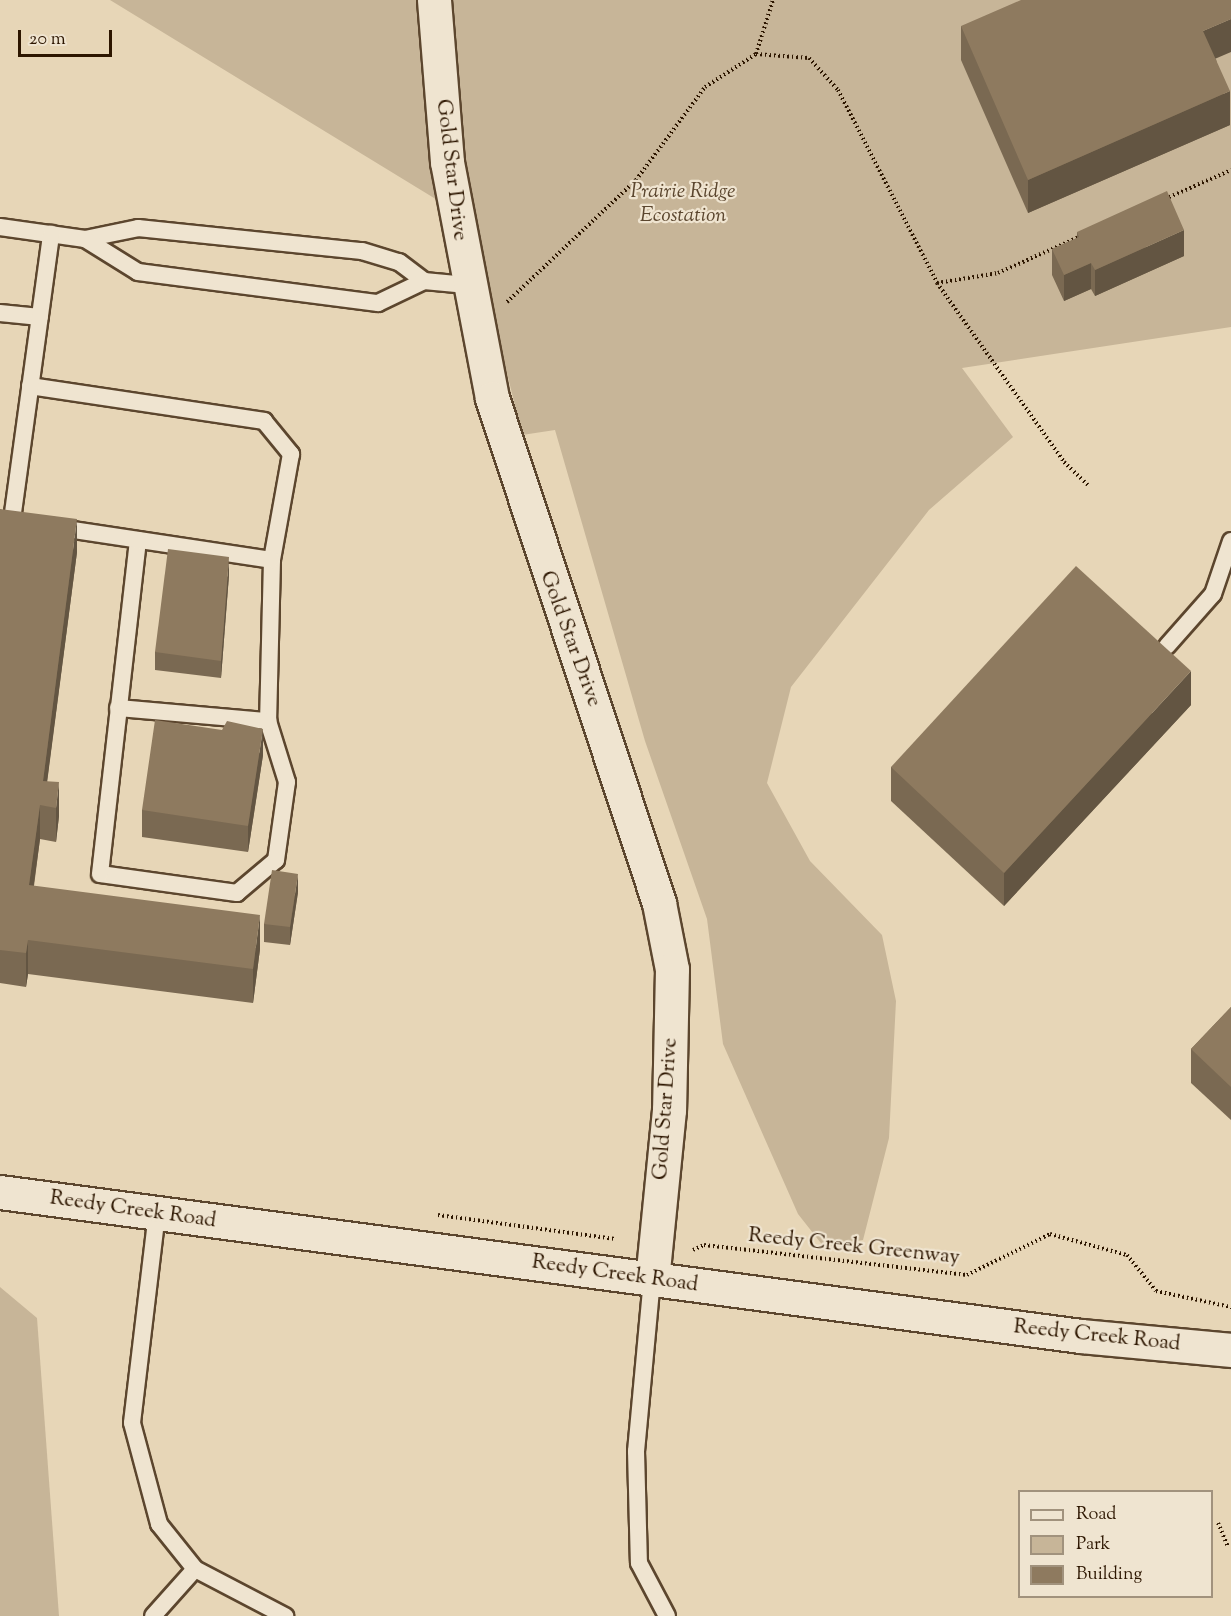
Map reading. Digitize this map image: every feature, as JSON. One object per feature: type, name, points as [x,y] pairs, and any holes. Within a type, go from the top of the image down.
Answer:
[{"type":"street","name":"Gold Star Drive","points":[[434,0],[447,162],[475,326],[548,581],[659,903],[672,969],[670,1100],[651,1279]]},
{"type":"street","name":"Reedy Creek Road","points":[[0,1192],[651,1279],[1231,1350]]},
{"type":"lane","points":[[0,226],[86,239],[138,228],[362,251],[399,262],[424,281]]},
{"type":"lane","points":[[51,234],[30,386],[6,520],[272,560]]},
{"type":"lane","points":[[86,239],[138,272],[378,303],[424,281],[467,285]]},
{"type":"lane","points":[[0,313],[40,317]]},
{"type":"lane","points":[[30,386],[264,421],[291,454],[272,560],[268,721],[287,782],[276,860],[237,893],[100,874],[138,540]]},
{"type":"lane","points":[[1167,646],[1213,594],[1231,541]]},
{"type":"lane","points":[[118,708],[268,721]]},
{"type":"lane","points":[[157,1213],[132,1423],[159,1524],[195,1569],[285,1616]]},
{"type":"lane","points":[[651,1279],[636,1451],[639,1563],[668,1616]]},
{"type":"lane","points":[[153,1616],[195,1569]]},
{"type":"path","points":[[756,54],[773,0]]},
{"type":"path","points":[[475,326],[532,283],[636,180],[705,87],[756,54],[809,58],[838,90],[937,283],[1064,462],[1088,485]]},
{"type":"path","points":[[1157,203],[1231,170]]},
{"type":"path","points":[[937,283],[998,273],[1093,231]]},
{"type":"path","name":"Reedy Creek Greenway","points":[[695,1250],[704,1245],[967,1275],[1050,1234],[1127,1255],[1156,1291],[1231,1307]]},
{"type":"path","points":[[1218,1523],[1228,1547]]},
{"type":"green space","name":"Prairie Ridge Ecostation","points":[[110,0],[1231,0],[1231,327],[962,368],[1013,437],[929,510],[791,687],[767,783],[810,861],[882,935],[896,1001],[889,1138],[863,1240],[824,1247],[798,1214],[723,1044],[707,919],[645,741],[555,430],[522,435],[470,220]]},
{"type":"green space","points":[[0,1287],[37,1318],[59,1616],[0,1616]]},
{"type":"building","points":[[1021,0],[1231,0],[1231,19],[1203,31],[1230,91],[1028,180],[961,26]]},
{"type":"building","points":[[1167,191],[1184,230],[1095,270],[1091,263],[1064,275],[1052,249],[1079,237],[1077,232]]},
{"type":"building","points":[[0,509],[77,519],[43,781],[59,782],[56,808],[40,805],[29,885],[260,915],[253,969],[28,940],[26,953],[0,950]]},
{"type":"building","points":[[168,549],[229,557],[221,661],[155,652]]},
{"type":"building","points":[[1076,566],[1191,671],[1004,873],[891,767]]},
{"type":"building","points":[[155,720],[222,730],[227,721],[263,729],[248,826],[142,810]]},
{"type":"building","points":[[272,870],[298,874],[290,927],[264,924]]},
{"type":"building","points":[[1231,1007],[1231,1087],[1191,1049]]}]
